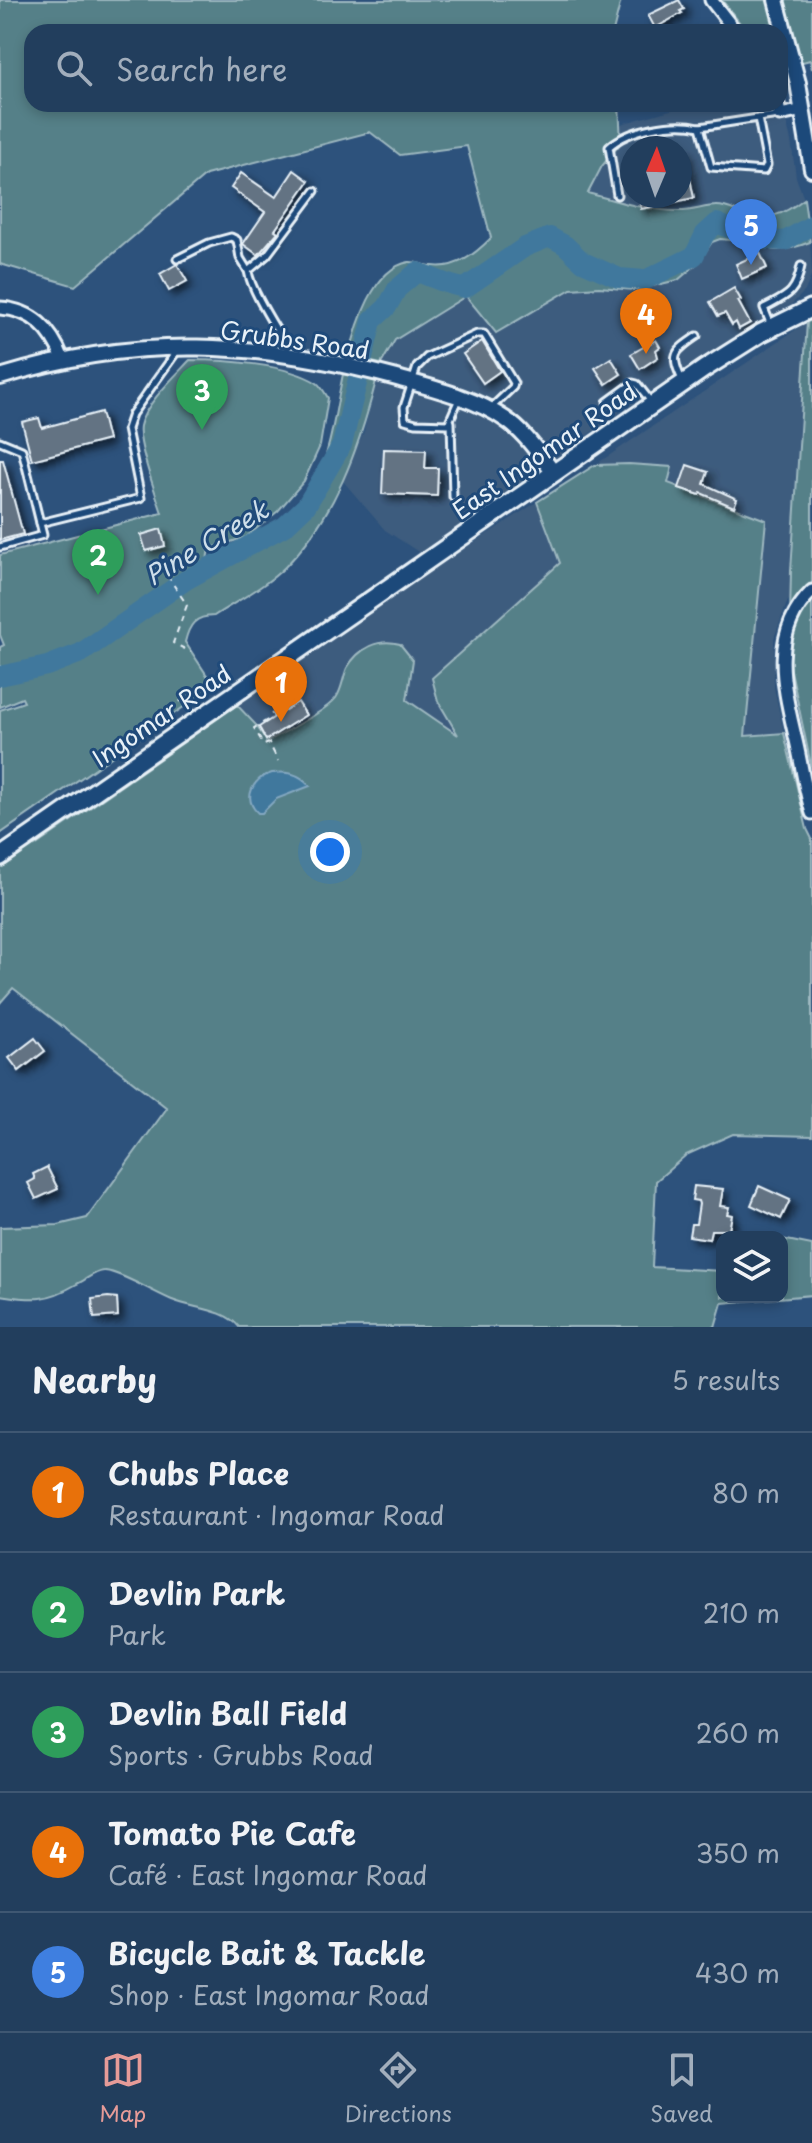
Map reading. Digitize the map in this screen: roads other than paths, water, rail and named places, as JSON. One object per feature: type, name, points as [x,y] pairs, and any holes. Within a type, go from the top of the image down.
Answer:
[{"type":"main road","name":"East Ingomar Road","points":[[428,559],[684,383],[772,328],[812,308]]},
{"type":"main road","name":"Ingomar Road","points":[[0,857],[428,559]]},
{"type":"street","points":[[711,0],[730,24]]},
{"type":"street","points":[[776,0],[783,24]]},
{"type":"street","points":[[788,43],[807,110],[812,169]]},
{"type":"street","points":[[0,308],[18,310],[35,318],[52,336],[63,359]]},
{"type":"street","name":"Grubbs Road","points":[[0,377],[63,359],[123,349],[180,347],[292,356],[413,382],[489,410],[516,427],[554,473]]},
{"type":"street","points":[[812,591],[791,620],[783,645],[782,662],[784,688],[812,813]]},
{"type":"lane","points":[[617,195],[609,147],[616,141],[651,129],[687,124],[700,127],[758,118],[774,112]]},
{"type":"lane","points":[[700,127],[711,167],[764,171],[767,165],[758,118]]},
{"type":"lane","points":[[248,271],[267,255],[315,191]]},
{"type":"lane","points":[[177,259],[209,243],[231,237],[237,240],[240,258],[248,271],[253,290],[263,301],[292,356]]},
{"type":"lane","points":[[772,328],[764,308],[789,295],[798,284],[801,266]]},
{"type":"lane","points":[[451,421],[445,424],[405,420],[404,407],[417,367],[427,357],[477,334],[484,334],[514,383],[489,410]]},
{"type":"lane","points":[[684,383],[674,357],[679,348],[697,336]]},
{"type":"lane","points":[[40,523],[141,498],[127,429],[132,414],[180,347]]},
{"type":"lane","points":[[607,402],[633,383],[652,404]]},
{"type":"lane","points":[[453,497],[451,421],[459,398]]},
{"type":"lane","points":[[0,441],[22,450],[43,535],[0,547]]},
{"type":"waterway","name":"Pine Creek","points":[[0,676],[47,666],[81,653],[186,580],[285,526],[306,506],[342,445],[372,321],[387,307],[397,289],[417,272],[465,288],[525,247],[550,237],[565,245],[583,262],[619,278],[645,280],[694,256],[705,234],[717,223],[755,239],[785,241],[812,225]]},
{"type":"place","name":"Bicycle Bait & Tackle","points":[[751,265]]},
{"type":"place","name":"Tomato Pie Cafe","points":[[646,354]]},
{"type":"place","name":"Devlin Ball Field","points":[[202,430]]},
{"type":"place","name":"Devlin Park","points":[[98,595]]},
{"type":"place","name":"Chubs Place","points":[[281,722]]}]
